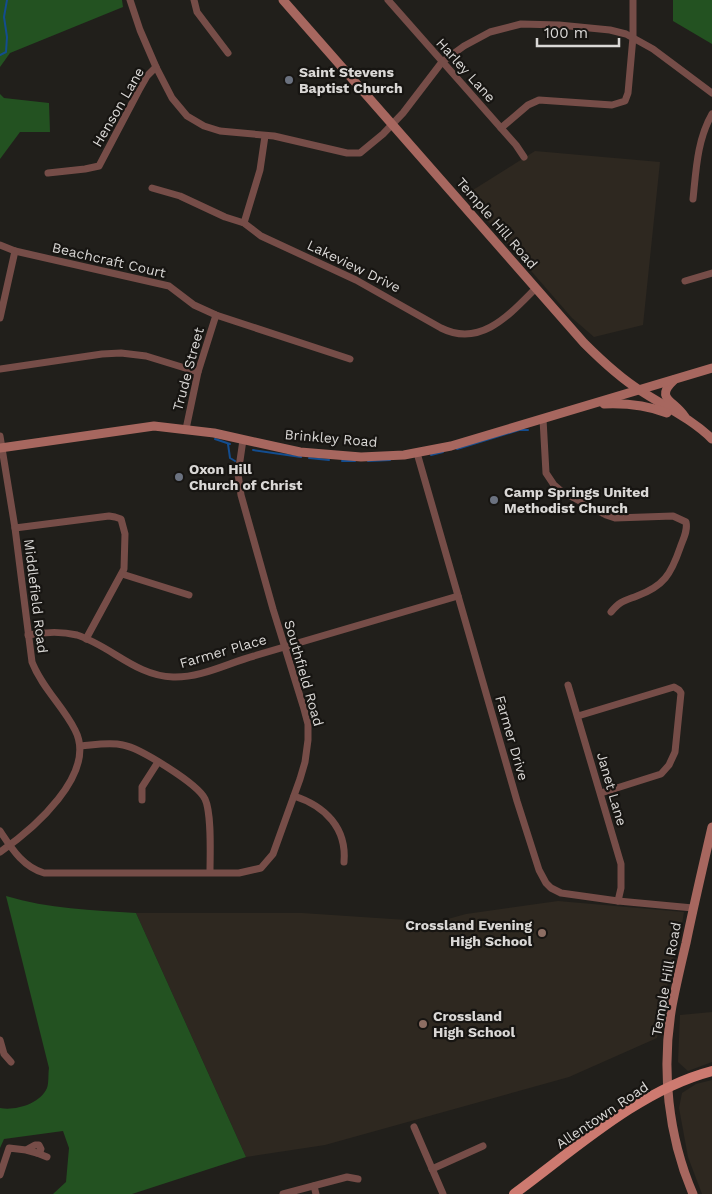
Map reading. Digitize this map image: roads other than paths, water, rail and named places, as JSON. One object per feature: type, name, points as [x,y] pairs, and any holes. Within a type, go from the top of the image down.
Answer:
[{"type":"main road","name":"Temple Hill Road","points":[[282,0],[591,350],[638,390],[712,439]]},
{"type":"main road","name":"Brinkley Road","points":[[1,448],[154,426],[186,429],[300,452],[339,456],[383,456],[417,453],[451,446],[712,368]]},
{"type":"main road","points":[[674,380],[664,390],[664,393],[666,398],[679,408],[686,420]]},
{"type":"main road","points":[[592,404],[637,404],[649,406],[686,420]]},
{"type":"main road","name":"Temple Hill Road","points":[[693,1194],[680,1162],[674,1138],[669,1106],[668,1042],[672,1008],[712,827]]},
{"type":"main road","name":"Allentown Road","points":[[514,1194],[619,1117],[669,1088],[712,1071]]},
{"type":"street","points":[[130,0],[140,30],[156,67],[178,106],[187,116],[196,122],[220,131],[282,138],[355,154],[365,150],[392,125],[442,62],[471,41],[504,28],[521,24],[597,28],[620,32],[653,49],[712,93]]},
{"type":"street","points":[[194,0],[197,12],[228,53]]},
{"type":"street","name":"Harley Lane","points":[[388,0],[501,128],[524,157]]},
{"type":"street","points":[[501,128],[528,105],[539,100],[612,105],[625,101],[628,93],[633,38],[633,0]]},
{"type":"street","name":"Henson Lane","points":[[48,173],[85,170],[99,166],[147,76],[156,67]]},
{"type":"street","points":[[693,199],[700,145],[712,114]]},
{"type":"street","points":[[244,223],[260,170],[265,136]]},
{"type":"street","name":"Lakeview Drive","points":[[152,188],[180,196],[225,218],[244,223],[261,236],[364,284],[442,328],[455,333],[476,333],[490,327],[500,321],[536,288]]},
{"type":"street","name":"Beachcraft Court","points":[[0,245],[15,251],[169,286],[194,305],[216,315],[350,359]]},
{"type":"street","points":[[0,318],[15,251]]},
{"type":"street","points":[[685,280],[712,273]]},
{"type":"street","name":"Trude Street","points":[[186,429],[198,372],[216,315]]},
{"type":"street","points":[[0,369],[102,354],[122,353],[146,356],[198,372]]},
{"type":"street","points":[[543,419],[546,473],[554,486],[606,515],[616,518],[673,516],[686,522],[687,528],[668,577],[656,587],[620,602],[611,612]]},
{"type":"street","name":"Middlefield Road","points":[[0,436],[15,528],[30,654],[37,674],[73,725],[81,746]]},
{"type":"street","name":"Southfield Road","points":[[0,831],[26,864],[44,873],[247,872],[264,866],[276,847],[305,762],[308,731],[304,709],[284,647],[238,483],[238,465],[243,440]]},
{"type":"street","name":"Farmer Drive","points":[[417,453],[517,801],[542,877],[551,888],[561,893],[618,901],[693,908]]},
{"type":"street","points":[[15,528],[111,516],[122,521],[125,534],[125,564],[122,574],[86,639]]},
{"type":"street","points":[[122,574],[189,595]]},
{"type":"street","name":"Farmer Place","points":[[28,635],[47,632],[64,633],[86,639],[149,673],[175,677],[208,671],[458,596]]},
{"type":"street","name":"Janet Lane","points":[[568,686],[621,864],[621,888],[618,901]]},
{"type":"street","points":[[578,716],[674,687],[680,693],[674,752],[669,765],[661,774],[600,793]]},
{"type":"street","points":[[0,852],[35,825],[68,786],[78,765],[81,746],[126,745],[143,752],[197,788],[205,798],[208,809],[210,872]]},
{"type":"street","points":[[142,800],[142,787],[158,762]]},
{"type":"street","points":[[294,796],[320,808],[333,822],[344,844],[344,862]]},
{"type":"street","points":[[0,1040],[4,1054],[11,1062]]},
{"type":"street","points":[[414,1126],[443,1194]]},
{"type":"street","points":[[0,1175],[9,1148],[26,1150],[38,1145],[41,1149],[37,1153],[47,1157]]},
{"type":"street","points":[[432,1169],[483,1146]]},
{"type":"street","points":[[283,1194],[348,1177],[358,1179]]},
{"type":"street","points":[[314,1186],[316,1194]]},
{"type":"waterway","points":[[0,55],[6,52],[7,37],[4,17],[7,0]]},
{"type":"waterway","points":[[457,449],[519,430],[528,430]]},
{"type":"waterway","points":[[215,439],[230,444]]},
{"type":"waterway","points":[[228,444],[230,458],[235,461]]},
{"type":"waterway","points":[[253,450],[301,457]]},
{"type":"waterway","points":[[431,455],[443,452]]},
{"type":"waterway","points":[[309,458],[329,460]]},
{"type":"waterway","points":[[368,461],[390,460]]},
{"type":"waterway","points":[[342,461],[355,461]]},
{"type":"place","name":"Saint Stevens Baptist Church","points":[[289,80]]},
{"type":"place","name":"Oxon Hill Church of Christ","points":[[179,477]]},
{"type":"place","name":"Camp Springs United Methodist Church","points":[[494,500]]},
{"type":"place","name":"Crossland Evening High School","points":[[542,933]]},
{"type":"place","name":"Crossland High School","points":[[423,1024]]}]
